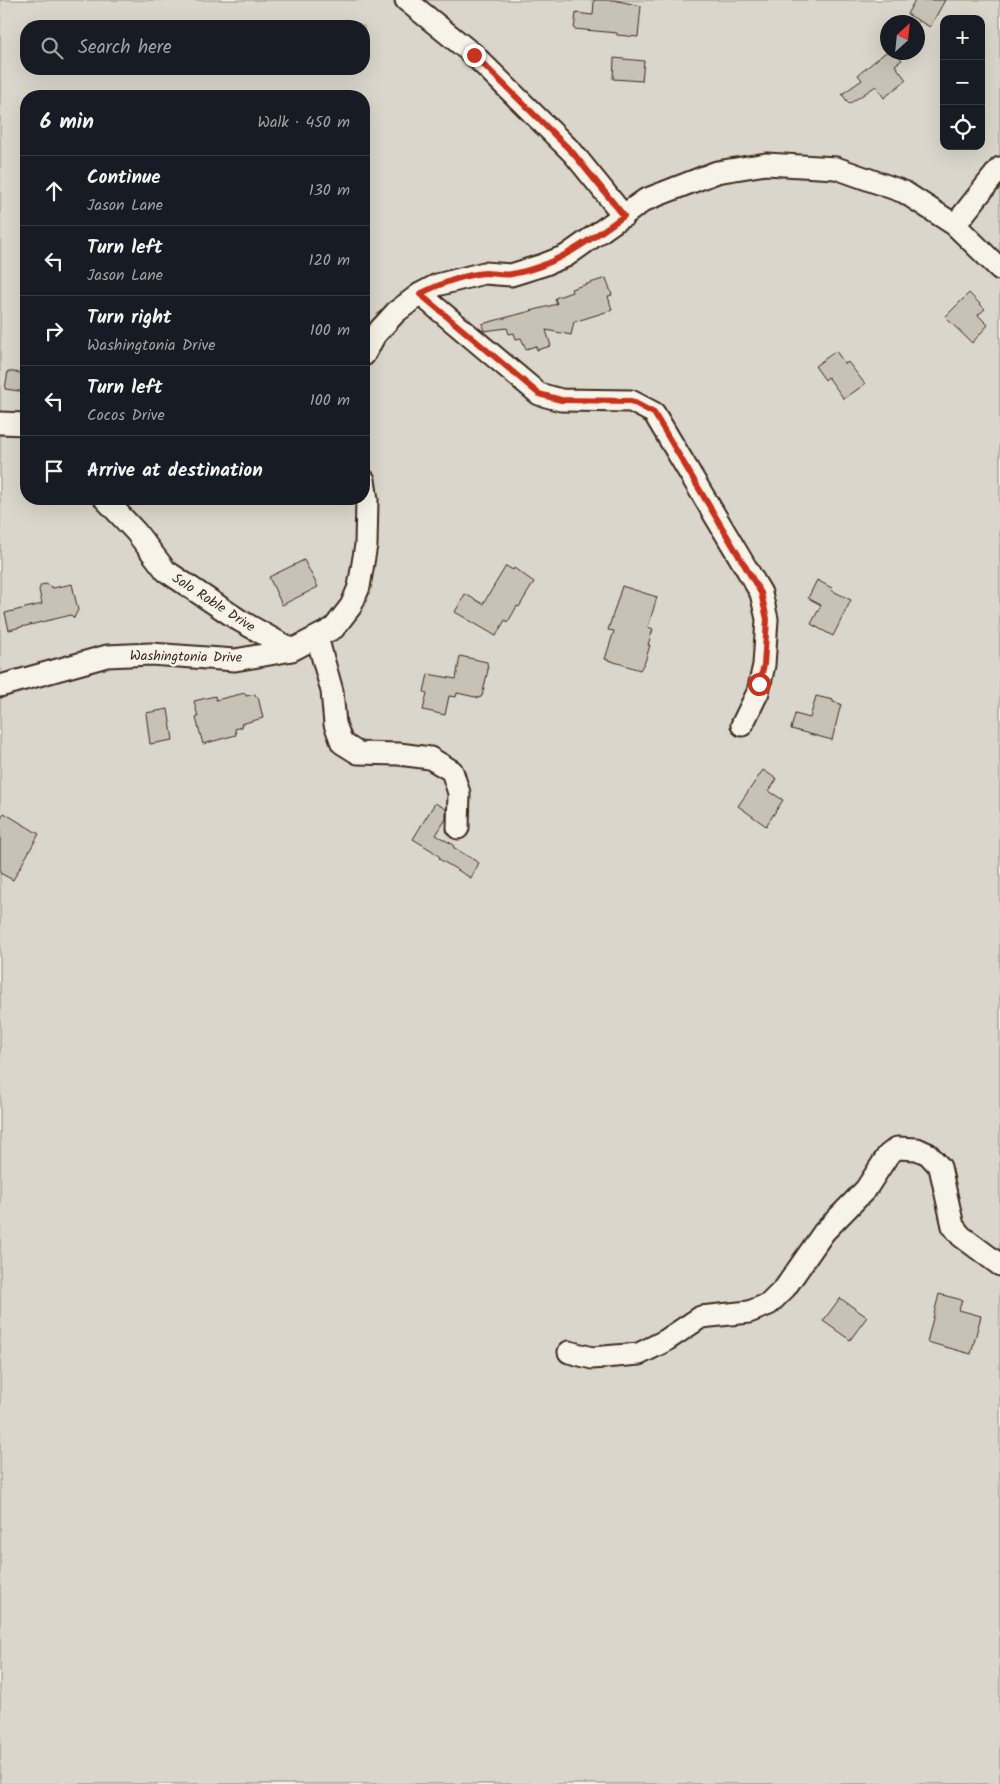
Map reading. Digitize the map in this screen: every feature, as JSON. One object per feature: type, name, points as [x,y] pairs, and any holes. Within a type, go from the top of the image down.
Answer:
[{"type":"street","points":[[406,0],[474,55],[566,146],[624,216]]},
{"type":"street","points":[[370,344],[375,335],[396,312],[437,284],[484,273],[511,275],[543,265],[566,256],[645,200],[717,172],[766,164],[836,168],[904,192],[955,225],[1000,268]]},
{"type":"street","points":[[955,225],[1000,168]]},
{"type":"street","points":[[420,294],[539,394],[561,400],[631,401],[654,413],[761,593],[767,619],[764,665],[758,692],[742,725]]},
{"type":"street","points":[[0,423],[20,424]]},
{"type":"street","name":"Solo Roble Drive","points":[[111,505],[136,532],[166,571],[239,620],[292,650]]},
{"type":"street","name":"Washingtonia Drive","points":[[0,686],[107,656],[151,654],[235,660],[292,650],[317,638],[334,628],[351,606],[359,587],[366,545],[367,505]]},
{"type":"street","points":[[317,638],[332,691],[335,724],[342,743],[358,753],[399,754],[430,758],[452,771],[459,792],[458,828]]},
{"type":"street","points":[[569,1352],[592,1358],[639,1354],[665,1341],[701,1317],[749,1312],[769,1304],[785,1288],[824,1232],[866,1189],[888,1155],[897,1148],[917,1148],[928,1154],[940,1167],[953,1226],[961,1236],[1000,1265]]},
{"type":"shaded area","points":[[0,0],[1000,0],[1000,1784],[0,1784]]},
{"type":"building","points":[[594,0],[614,0],[641,6],[638,37],[574,29],[576,13],[593,15]]},
{"type":"building","points":[[915,0],[945,0],[930,27],[925,24],[925,15],[907,14]]},
{"type":"building","points":[[880,57],[880,60],[902,60],[895,65],[906,80],[884,98],[876,86],[849,104],[842,94],[862,80],[858,75]]},
{"type":"building","points":[[614,58],[644,61],[642,81],[613,79]]},
{"type":"building","points":[[606,278],[612,295],[608,296],[612,310],[574,322],[571,335],[546,330],[551,346],[537,350],[536,346],[526,349],[521,338],[516,339],[514,333],[509,334],[507,328],[484,331],[482,324],[557,304],[555,298],[572,292],[571,289]]},
{"type":"building","points":[[969,293],[985,309],[978,315],[988,325],[972,343],[945,317]]},
{"type":"building","points":[[836,351],[845,364],[848,362],[865,384],[844,399],[828,377],[825,380],[815,366]]},
{"type":"building","points":[[8,371],[20,373],[20,391],[5,389]]},
{"type":"building","points":[[304,560],[318,587],[282,605],[269,577]]},
{"type":"building","points":[[506,566],[513,570],[514,568],[534,582],[519,607],[517,606],[508,622],[505,620],[496,636],[455,612],[465,594],[483,604]]},
{"type":"building","points":[[817,580],[832,588],[831,590],[851,600],[833,636],[811,624],[821,605],[808,598]]},
{"type":"building","points":[[46,584],[53,588],[72,584],[78,610],[74,618],[71,615],[9,630],[5,613],[42,604],[39,590],[41,585]]},
{"type":"building","points":[[622,586],[657,597],[648,627],[653,629],[648,645],[650,645],[645,662],[640,670],[605,659],[614,631],[608,630]]},
{"type":"building","points":[[460,656],[487,662],[488,670],[482,696],[480,698],[457,693],[456,697],[449,696],[445,715],[423,710],[427,693],[424,692],[428,674],[456,679]]},
{"type":"building","points":[[245,693],[246,696],[255,694],[258,697],[263,718],[241,724],[242,727],[235,729],[236,735],[203,744],[196,718],[198,717],[194,701],[215,696],[216,700]]},
{"type":"building","points":[[816,696],[841,704],[832,740],[791,729],[795,714],[810,718]]},
{"type":"building","points":[[168,709],[173,740],[150,744],[146,713]]},
{"type":"building","points":[[763,770],[777,779],[769,791],[783,800],[766,826],[738,806]]},
{"type":"building","points":[[435,803],[446,809],[446,819],[436,835],[479,863],[471,878],[439,859],[440,857],[431,850],[413,839]]},
{"type":"building","points":[[4,813],[39,834],[13,880],[0,873],[0,820]]},
{"type":"building","points":[[939,1294],[962,1300],[959,1310],[981,1316],[971,1354],[927,1342]]},
{"type":"building","points":[[840,1298],[867,1317],[850,1340],[823,1321]]},
{"type":"route","points":[[474,55],[573,153],[624,216],[566,256],[543,265],[511,275],[484,273],[437,284],[420,294],[539,394],[561,400],[631,401],[654,413],[761,593],[767,619],[764,665],[759,684]]}]
